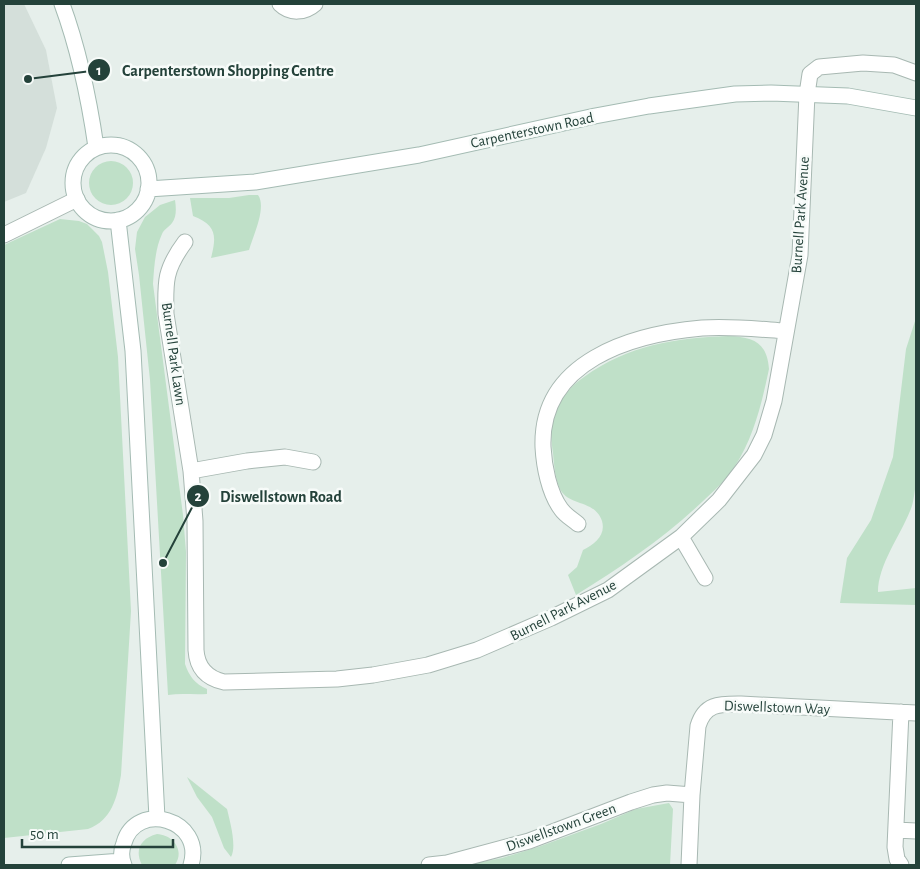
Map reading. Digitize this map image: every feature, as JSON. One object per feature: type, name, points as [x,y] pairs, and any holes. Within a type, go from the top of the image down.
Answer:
[{"type":"street","points":[[62,4],[74,39],[92,119],[96,148]]},
{"type":"street","points":[[280,4],[290,10],[298,11],[306,10],[315,4]]},
{"type":"street","name":"Burnell Park Avenue","points":[[202,670],[219,681],[247,681],[342,678],[401,671],[428,665],[484,648],[592,599],[637,570],[681,537],[719,500],[744,468],[759,445],[774,401],[800,255],[807,94],[810,74],[819,67],[863,63],[894,64],[916,73]]},
{"type":"street","name":"Carpenterstown Road","points":[[148,189],[254,182],[314,173],[419,154],[595,116],[692,99],[748,94],[807,94],[848,96],[916,108]]},
{"type":"street","points":[[111,145],[125,148],[142,161],[145,167],[148,189],[144,201],[135,212],[118,220],[104,220],[92,216],[83,209],[76,199],[72,183],[75,168],[84,156],[96,148],[111,145]]},
{"type":"street","points":[[4,235],[76,199]]},
{"type":"street","points":[[118,220],[136,388],[157,818]]},
{"type":"street","name":"Burnell Park Lawn","points":[[185,242],[173,258],[166,278],[165,294],[166,314],[191,471],[195,521],[196,650],[197,660],[202,670]]},
{"type":"street","points":[[578,524],[565,514],[555,498],[546,467],[543,439],[548,412],[555,395],[561,385],[578,368],[622,345],[677,332],[702,328],[736,327],[785,331]]},
{"type":"street","points":[[191,471],[247,461],[285,457],[313,462]]},
{"type":"street","points":[[681,537],[705,578]]},
{"type":"street","name":"Diswellstown Way","points":[[690,865],[692,795],[698,726],[704,713],[714,706],[741,704],[909,712]]},
{"type":"street","points":[[901,865],[897,859],[895,847],[909,712]]},
{"type":"street","name":"Diswellstown Green","points":[[429,865],[447,863],[529,841],[653,795],[692,795]]},
{"type":"street","points":[[69,865],[123,863],[122,851],[124,840],[130,831],[137,824],[157,818],[178,824],[185,831],[191,841],[193,851],[191,865]]},
{"type":"street","points":[[896,830],[916,831]]},
{"type":"shaded area","points":[[4,4],[24,4],[46,50],[57,108],[46,148],[26,193],[4,202]]},
{"type":"green space","points":[[111,161],[123,165],[129,171],[133,183],[129,195],[123,201],[111,205],[99,201],[93,195],[89,183],[93,171],[99,165]]},
{"type":"green space","points":[[258,195],[261,207],[249,250],[211,258],[214,243],[213,232],[201,219],[193,216],[190,198],[229,198]]},
{"type":"green space","points":[[175,200],[175,218],[163,232],[158,246],[153,284],[183,515],[186,552],[185,664],[193,679],[207,689],[207,694],[168,695],[150,380],[135,249],[137,232],[145,217],[160,205]]},
{"type":"green space","points":[[60,219],[87,224],[99,236],[102,242],[108,272],[118,357],[131,611],[121,775],[118,792],[112,807],[103,820],[96,825],[88,829],[4,838],[4,245]]},
{"type":"green space","points":[[916,318],[916,484],[913,501],[906,521],[885,561],[878,592],[916,588],[916,605],[840,603],[847,558],[871,520],[893,457],[906,349]]},
{"type":"green space","points":[[728,336],[745,338],[757,343],[762,347],[768,360],[769,369],[763,394],[756,419],[742,455],[732,471],[711,494],[673,528],[642,552],[576,595],[568,575],[577,567],[583,550],[592,545],[601,535],[603,526],[598,514],[593,509],[568,498],[559,487],[554,466],[552,432],[553,419],[561,401],[569,390],[584,377],[618,357],[635,350],[671,341]]},
{"type":"green space","points":[[187,777],[227,809],[233,841],[231,857],[224,848],[212,817],[197,797]]},
{"type":"green space","points":[[669,803],[673,809],[670,865],[466,865],[502,858],[538,847],[636,809]]},
{"type":"green space","points":[[157,834],[168,837],[176,844],[179,854],[175,865],[142,865],[139,854],[140,845],[147,838]]},
{"type":"place","name":"Carpenterstown Shopping Centre","points":[[28,79]]},
{"type":"place","name":"Diswellstown Road","points":[[163,563]]}]
